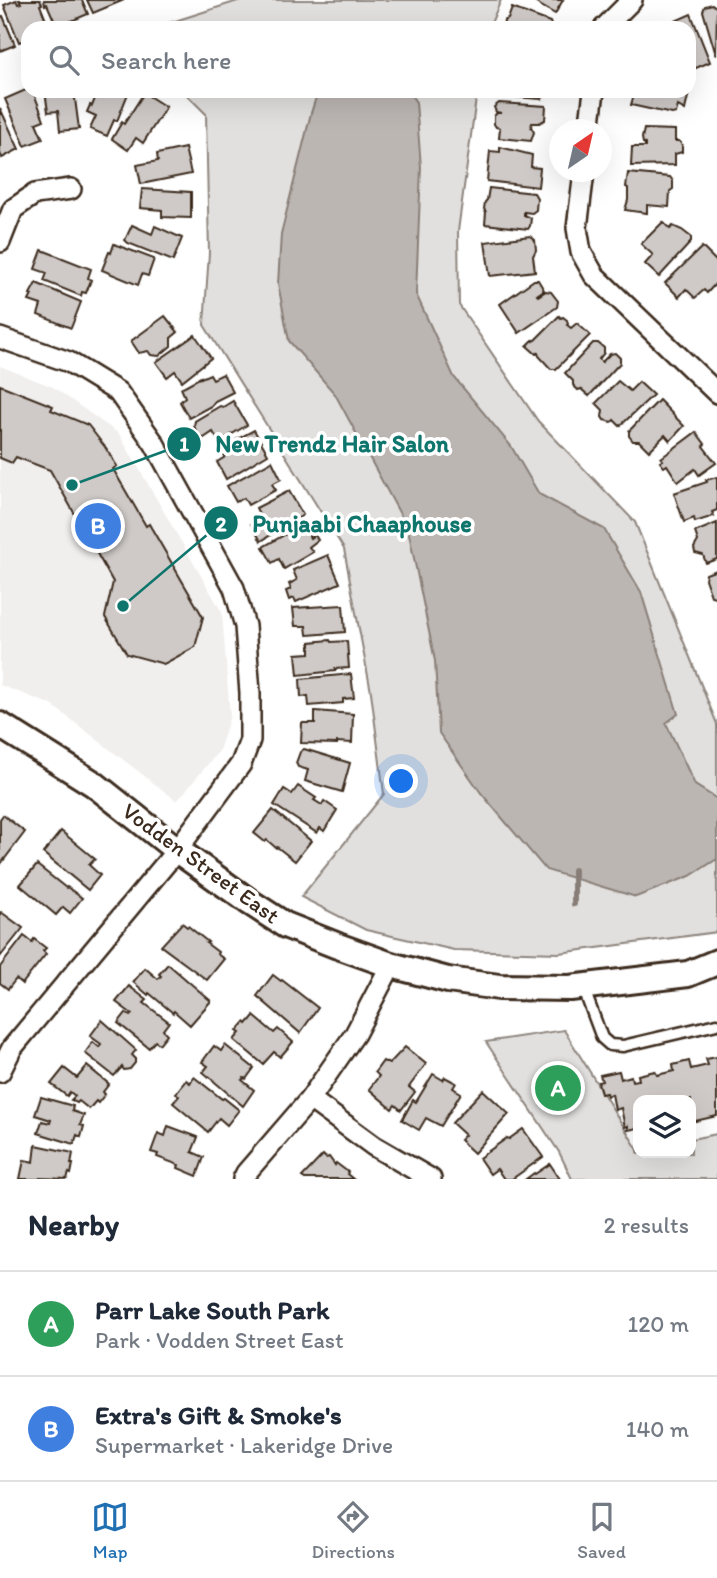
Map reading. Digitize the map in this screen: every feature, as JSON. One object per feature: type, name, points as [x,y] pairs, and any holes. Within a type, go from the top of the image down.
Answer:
[{"type":"street","points":[[611,21],[632,0]]},
{"type":"street","points":[[590,119],[593,98]]},
{"type":"street","points":[[583,182],[577,228],[581,252],[594,275],[717,393]]},
{"type":"street","points":[[0,242],[13,209],[35,194],[71,189]]},
{"type":"street","points":[[0,338],[69,362],[118,391],[154,443],[234,588],[244,626],[250,693],[250,740],[241,764],[177,850],[6,1043],[0,1072]]},
{"type":"street","name":"Vodden Street East","points":[[0,724],[94,783],[177,850],[285,925],[391,965],[448,980],[499,987],[570,988],[688,974],[717,962]]},
{"type":"street","points":[[243,1179],[310,1099],[355,1034],[391,965]]},
{"type":"street","points":[[310,1099],[374,1146],[430,1179]]},
{"type":"lane","points":[[583,987],[602,1038],[610,1045],[623,1046],[717,1024]]},
{"type":"shaded area","points":[[241,0],[501,0],[492,21],[175,21]]},
{"type":"shaded area","points":[[190,98],[476,98],[458,231],[459,305],[538,421],[635,522],[717,724],[717,932],[559,953],[454,950],[366,930],[301,897],[384,794],[371,692],[344,549],[204,325],[209,253],[206,114]]},
{"type":"shaded area","points":[[316,98],[413,98],[416,102],[421,167],[416,294],[454,377],[511,446],[539,494],[604,529],[641,592],[678,714],[666,723],[695,785],[717,799],[717,859],[690,876],[636,897],[546,870],[481,793],[439,733],[435,661],[408,529],[335,394],[289,341],[278,284],[281,234]]},
{"type":"shaded area","points":[[0,366],[53,387],[119,434],[222,612],[230,716],[219,751],[177,801],[52,705],[0,685]]},
{"type":"shaded area","points":[[564,1030],[633,1142],[633,1158],[696,1158],[696,1138],[717,1134],[717,1179],[572,1179],[559,1152],[486,1042]]},
{"type":"building","points":[[16,0],[18,4],[21,3],[19,0],[40,0],[46,21],[21,21],[19,42],[4,5]]},
{"type":"building","points":[[44,0],[82,0],[88,14],[71,21],[54,21],[47,4],[45,5]]},
{"type":"building","points":[[87,0],[124,0],[93,13]]},
{"type":"building","points":[[531,0],[563,0],[555,14]]},
{"type":"building","points":[[712,4],[717,8],[716,55],[703,11],[705,6]]},
{"type":"building","points":[[512,8],[547,21],[504,21],[508,19]]},
{"type":"building","points":[[691,14],[694,21],[675,21]]},
{"type":"building","points":[[3,16],[15,45],[0,51],[0,17]]},
{"type":"building","points":[[696,27],[710,62],[696,68]]},
{"type":"building","points":[[21,92],[21,98],[36,98],[44,120],[36,123],[43,139],[25,146],[5,99]]},
{"type":"building","points":[[46,98],[75,98],[79,129],[60,131],[58,111],[48,112]]},
{"type":"building","points":[[95,98],[126,98],[117,121],[114,120],[107,136],[90,129],[96,116],[87,112],[90,105],[92,106]]},
{"type":"building","points":[[141,98],[152,98],[166,107],[143,143],[136,138],[128,150],[112,139],[122,122],[124,124]]},
{"type":"building","points":[[633,98],[688,98],[685,110],[678,106],[676,113],[672,114],[631,105]]},
{"type":"building","points":[[499,103],[546,106],[545,120],[532,123],[534,132],[531,141],[499,138],[500,128],[494,124],[494,116],[501,113],[496,112],[494,107]]},
{"type":"building","points":[[0,108],[19,149],[2,158],[0,153]]},
{"type":"building","points":[[644,129],[675,130],[675,141],[682,145],[682,152],[675,154],[675,165],[631,166],[632,147],[645,147],[642,138]]},
{"type":"building","points":[[500,147],[532,155],[531,167],[540,168],[538,187],[487,181],[490,151],[500,152]]},
{"type":"building","points":[[185,148],[191,174],[141,184],[137,165],[158,161],[157,154]]},
{"type":"building","points":[[628,173],[670,177],[673,189],[670,191],[669,207],[647,205],[647,213],[625,210],[628,200]]},
{"type":"building","points":[[489,188],[534,193],[537,198],[536,210],[532,213],[524,212],[524,215],[531,218],[528,229],[485,224],[484,209]]},
{"type":"building","points":[[142,189],[191,192],[191,218],[162,217],[162,210],[140,208]]},
{"type":"building","points":[[663,222],[670,229],[673,226],[682,230],[691,237],[691,242],[659,277],[645,264],[653,255],[641,244]]},
{"type":"building","points":[[132,225],[152,234],[155,226],[182,238],[173,261],[128,243],[125,240]]},
{"type":"building","points":[[530,236],[535,240],[535,271],[490,276],[485,242]]},
{"type":"building","points":[[114,244],[154,259],[148,276],[142,274],[138,285],[102,270]]},
{"type":"building","points":[[702,247],[717,262],[717,282],[707,293],[704,290],[695,298],[686,289],[679,297],[665,283]]},
{"type":"building","points":[[42,250],[91,269],[88,278],[91,280],[86,293],[82,292],[81,296],[44,281],[47,273],[35,269]]},
{"type":"building","points":[[534,280],[538,280],[544,290],[537,295],[551,292],[558,301],[557,307],[519,333],[500,304]]},
{"type":"building","points":[[36,283],[81,302],[71,328],[38,315],[41,305],[29,301]]},
{"type":"building","points":[[165,316],[178,332],[171,338],[171,346],[159,356],[151,355],[148,351],[139,353],[131,341]]},
{"type":"building","points":[[559,316],[567,320],[567,325],[571,328],[577,323],[590,335],[556,369],[551,369],[538,353],[527,346]]},
{"type":"building","points":[[195,335],[211,358],[182,381],[175,371],[167,377],[156,362]]},
{"type":"building","points":[[593,343],[604,348],[599,359],[602,362],[615,353],[620,358],[620,363],[589,396],[581,389],[578,390],[565,373]]},
{"type":"building","points":[[210,374],[213,379],[223,374],[233,392],[189,418],[180,402],[185,397],[181,388]]},
{"type":"building","points":[[618,381],[630,391],[639,382],[653,395],[620,426],[614,420],[604,420],[603,410],[596,403]]},
{"type":"building","points":[[0,385],[53,406],[51,410],[88,425],[105,447],[117,466],[113,469],[146,526],[149,524],[203,617],[195,647],[164,664],[127,654],[105,617],[113,582],[50,470],[16,457],[12,463],[0,458]]},
{"type":"building","points":[[659,400],[684,426],[670,441],[665,435],[649,451],[639,441],[633,441],[629,431]]},
{"type":"building","points":[[233,401],[247,425],[219,442],[213,432],[204,438],[199,437],[194,426],[195,421]]},
{"type":"building","points":[[254,430],[268,454],[226,479],[217,462],[225,457],[221,448]]},
{"type":"building","points":[[696,432],[716,463],[699,475],[695,469],[678,482],[667,465],[664,467],[660,462],[663,460],[661,458]]},
{"type":"building","points":[[272,461],[281,479],[272,484],[276,490],[248,505],[244,498],[236,502],[227,486]]},
{"type":"building","points":[[717,477],[717,510],[712,512],[714,516],[695,522],[694,518],[684,522],[674,493]]},
{"type":"building","points":[[289,491],[303,515],[261,541],[251,524],[261,518],[256,508]]},
{"type":"building","points":[[717,523],[717,559],[706,563],[703,555],[695,553],[694,548],[698,541],[695,532]]},
{"type":"building","points":[[309,524],[314,533],[310,538],[315,535],[318,540],[309,547],[313,552],[284,569],[279,559],[272,563],[263,547],[302,525],[303,527]]},
{"type":"building","points":[[328,555],[340,583],[296,602],[294,598],[289,600],[286,591],[291,589],[289,584],[297,580],[293,570]]},
{"type":"building","points":[[717,570],[715,597],[711,596],[705,579],[706,574]]},
{"type":"building","points":[[343,605],[345,632],[308,635],[306,626],[295,626],[293,608]]},
{"type":"building","points":[[347,641],[349,668],[298,675],[296,654],[310,653],[310,642]]},
{"type":"building","points":[[351,674],[354,698],[343,699],[343,703],[309,706],[308,696],[301,697],[300,679]]},
{"type":"building","points":[[315,711],[353,714],[352,743],[301,743],[302,723],[315,723]]},
{"type":"building","points":[[304,749],[350,763],[342,792],[305,781],[308,770],[298,767],[296,763]]},
{"type":"building","points":[[298,786],[322,805],[324,801],[337,810],[324,831],[320,828],[317,833],[274,805],[284,789],[292,794]]},
{"type":"building","points":[[273,810],[311,841],[295,861],[254,833]]},
{"type":"building","points":[[3,815],[25,832],[0,865],[0,819]]},
{"type":"building","points":[[61,831],[95,859],[89,865],[100,875],[88,890],[43,853]]},
{"type":"building","points":[[37,865],[82,898],[70,913],[63,907],[56,915],[20,885]]},
{"type":"building","points":[[0,913],[23,928],[0,957]]},
{"type":"building","points":[[182,923],[208,942],[206,943],[224,959],[207,980],[161,946]]},
{"type":"building","points":[[24,936],[32,942],[34,939],[46,948],[43,951],[46,954],[22,984],[16,979],[8,989],[0,983],[0,967]]},
{"type":"building","points":[[168,964],[211,1001],[190,1025],[133,982],[145,968],[158,979]]},
{"type":"building","points":[[273,975],[318,1008],[300,1033],[257,996]]},
{"type":"building","points":[[129,986],[147,1000],[144,1003],[169,1022],[163,1030],[167,1034],[159,1044],[155,1041],[149,1048],[118,1023],[126,1013],[130,1016],[132,1014],[116,1002]]},
{"type":"building","points":[[254,1016],[274,1033],[278,1029],[293,1042],[280,1057],[274,1052],[263,1064],[234,1040],[240,1033],[237,1031]]},
{"type":"building","points":[[102,1020],[136,1050],[132,1055],[135,1063],[130,1069],[124,1070],[122,1067],[114,1076],[85,1053],[93,1042],[99,1047],[101,1044],[90,1036]]},
{"type":"building","points":[[225,1045],[254,1068],[246,1079],[242,1080],[254,1090],[243,1106],[203,1072],[208,1066],[202,1062],[214,1046],[221,1051]]},
{"type":"building","points":[[405,1047],[426,1064],[409,1087],[415,1092],[401,1110],[395,1105],[392,1109],[369,1089],[379,1076],[375,1072],[383,1061],[389,1064]]},
{"type":"building","points":[[717,1057],[717,1116],[696,1121],[696,1095],[633,1095],[633,1129],[628,1130],[621,1108],[615,1110],[612,1094],[601,1094],[598,1082],[602,1081],[600,1075],[619,1071],[621,1079],[631,1076],[632,1081],[639,1080],[638,1075],[674,1071],[673,1065],[689,1061],[691,1069],[708,1065],[706,1059]]},
{"type":"building","points":[[87,1066],[109,1084],[98,1103],[96,1101],[89,1109],[79,1101],[77,1103],[71,1100],[75,1096],[70,1092],[67,1096],[51,1084],[64,1068],[77,1078]]},
{"type":"building","points":[[433,1074],[456,1083],[453,1088],[461,1093],[441,1126],[426,1118],[419,1130],[402,1120]]},
{"type":"building","points":[[194,1077],[239,1110],[227,1125],[219,1118],[208,1132],[173,1103],[179,1096],[176,1093],[186,1080],[190,1083]]},
{"type":"building","points":[[483,1090],[509,1114],[474,1153],[460,1140],[465,1135],[452,1123]]},
{"type":"building","points":[[41,1097],[73,1106],[72,1111],[84,1115],[80,1125],[84,1126],[81,1137],[77,1135],[74,1144],[38,1133],[42,1121],[50,1123],[51,1120],[35,1115]]},
{"type":"building","points":[[168,1126],[198,1137],[192,1152],[204,1157],[197,1176],[151,1152],[158,1133],[165,1136]]},
{"type":"building","points":[[523,1129],[543,1157],[512,1179],[504,1179],[497,1169],[490,1174],[479,1158]]},
{"type":"building","points":[[36,1145],[73,1153],[71,1174],[69,1173],[67,1179],[20,1179],[24,1160],[34,1162]]},
{"type":"building","points":[[323,1155],[348,1172],[353,1179],[302,1177]]},
{"type":"building","points":[[550,1164],[560,1179],[526,1179],[534,1173]]},
{"type":"waterway","points":[[574,870],[574,904]]},
{"type":"place","name":"New Trendz Hair Salon","points":[[72,485]]},
{"type":"place","name":"Extra's Gift & Smoke's","points":[[98,526]]},
{"type":"place","name":"Punjaabi Chaaphouse","points":[[123,606]]},
{"type":"place","name":"Parr Lake South Park","points":[[558,1088]]}]
